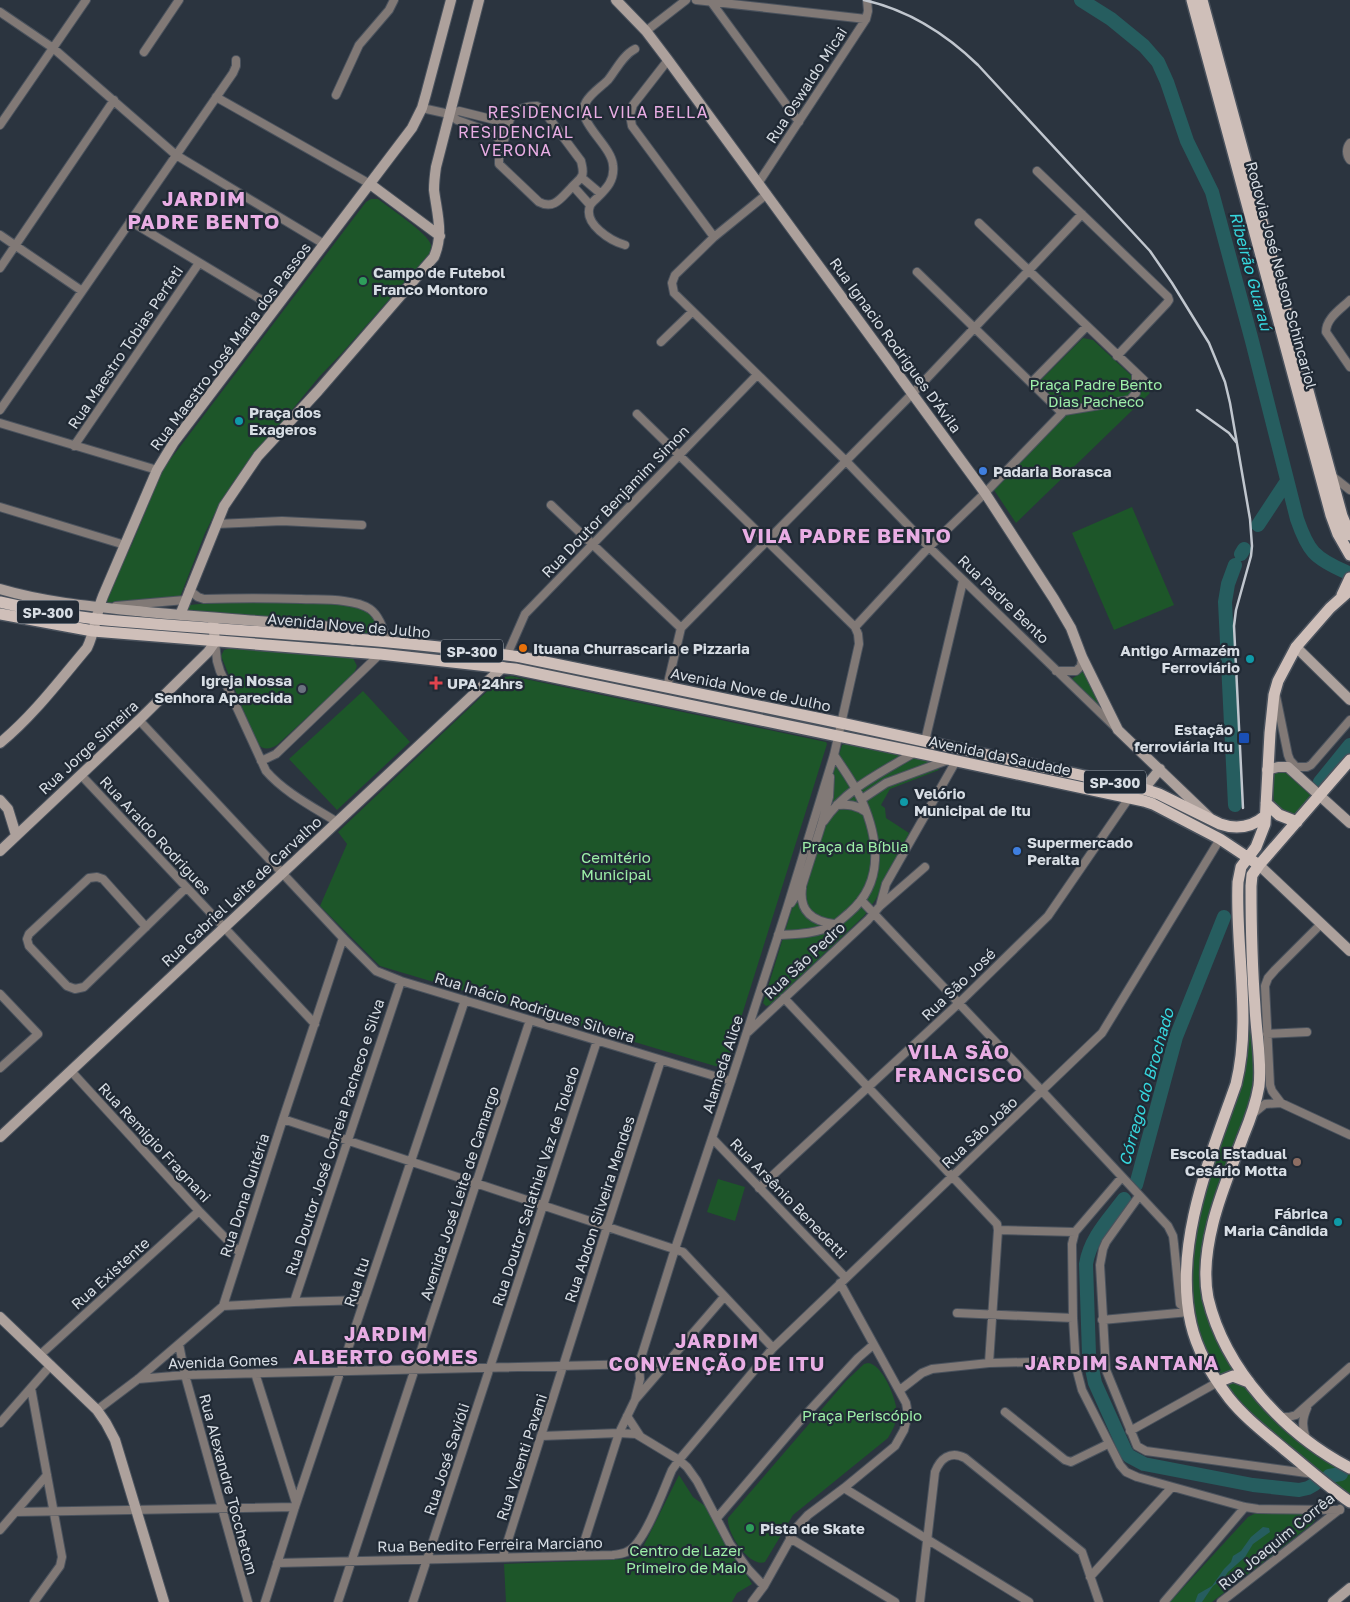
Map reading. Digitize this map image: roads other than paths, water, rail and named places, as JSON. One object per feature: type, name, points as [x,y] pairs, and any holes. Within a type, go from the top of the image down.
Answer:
[{"type":"main road","name":"Rodovia José Nelson Schincariol","points":[[1192,0],[1331,515],[1338,534],[1350,555]]},
{"type":"main road","name":"Rodovia José Nelson Schincariol","points":[[1202,0],[1342,516],[1350,535]]},
{"type":"main road","points":[[1349,1501],[1245,1415],[1218,1382],[1199,1348],[1191,1325],[1187,1265],[1192,1226],[1205,1173],[1236,1084],[1241,1059],[1242,1035],[1237,891],[1241,867],[1256,847],[1264,830],[1275,691],[1280,674],[1296,648],[1346,594],[1350,578]]},
{"type":"main road","name":"Avenida Nove de Julho","points":[[0,602],[50,613],[96,619],[388,643],[507,655],[841,723]]},
{"type":"main road","name":"Avenida Nove de Julho","points":[[0,614],[93,631],[380,654],[503,667],[838,736]]},
{"type":"main road","points":[[485,665],[503,661],[507,655]]},
{"type":"main road","points":[[503,667],[515,660],[534,663],[541,662]]},
{"type":"main road","name":"Avenida da Saudade","points":[[841,723],[1144,788],[1213,821],[1230,827],[1254,824],[1265,816]]},
{"type":"main road","name":"Avenida da Saudade","points":[[838,736],[1153,804],[1220,839],[1259,865]]},
{"type":"main road","points":[[915,752],[926,746],[940,749],[956,748]]},
{"type":"main road","points":[[1350,760],[1252,875],[1254,989],[1259,1075],[1257,1095],[1213,1222],[1206,1265],[1208,1297],[1216,1322],[1230,1353],[1249,1382],[1280,1417],[1306,1440],[1350,1468]]},
{"type":"main road","points":[[1266,803],[1279,815],[1297,822]]},
{"type":"main road","points":[[1218,1382],[1233,1376],[1249,1382]]},
{"type":"street","points":[[0,125],[86,0]]},
{"type":"street","points":[[144,52],[178,0]]},
{"type":"street","points":[[336,95],[359,45],[389,10],[394,0]]},
{"type":"street","name":"Rua Maestro José Maria dos Passos","points":[[0,743],[11,735],[87,648],[99,606],[157,470],[174,442],[412,128],[422,108],[451,0]]},
{"type":"street","points":[[180,615],[224,506],[258,456],[430,263],[437,250],[440,236],[440,219],[434,190],[434,177],[479,0]]},
{"type":"street","name":"Rua Ignacio Rodrigues D'Ávila","points":[[616,0],[646,31],[668,60],[985,492],[1054,599],[1070,628],[1118,730]]},
{"type":"street","points":[[646,31],[686,0]]},
{"type":"street","points":[[696,0],[866,19]]},
{"type":"street","name":"Rua Oswaldo Micai","points":[[759,182],[866,19],[868,11],[867,0]]},
{"type":"street","points":[[712,2],[799,122]]},
{"type":"street","points":[[0,12],[53,48],[176,155],[324,244]]},
{"type":"street","points":[[625,245],[608,238],[595,226],[590,218],[590,205],[608,188],[612,180],[613,166],[609,151],[586,121],[584,108],[586,102],[629,52],[636,49]]},
{"type":"street","points":[[0,410],[233,73],[236,60]]},
{"type":"street","points":[[668,60],[633,106],[630,115],[632,126],[714,237],[767,194]]},
{"type":"street","points":[[216,97],[370,184],[440,236]]},
{"type":"street","points":[[0,268],[114,100]]},
{"type":"street","points":[[538,106],[581,161],[583,168],[582,176],[554,204],[545,205],[539,202],[499,164],[502,143],[510,119],[514,112],[520,108],[538,106]]},
{"type":"street","points":[[422,108],[449,114],[457,120],[493,133],[502,143]]},
{"type":"street","points":[[449,114],[459,111],[495,120],[510,119]]},
{"type":"street","points":[[1350,143],[1347,153],[1350,160]]},
{"type":"street","points":[[1037,171],[1169,299],[1118,356]]},
{"type":"street","points":[[582,176],[601,194]]},
{"type":"street","points":[[572,186],[590,205]]},
{"type":"street","points":[[667,687],[681,628],[913,393],[1082,214]]},
{"type":"street","points":[[130,221],[275,308]]},
{"type":"street","points":[[979,223],[1149,385]]},
{"type":"street","points":[[0,234],[82,291]]},
{"type":"street","name":"Rua Padre Bento","points":[[714,237],[675,275],[672,288],[677,298],[846,461],[929,547],[1056,671],[1213,821]]},
{"type":"street","name":"Rua Maestro Tobias Perfeti","points":[[74,446],[199,263]]},
{"type":"street","points":[[918,272],[1062,413]]},
{"type":"street","points":[[1350,300],[1328,321],[1326,326],[1326,332],[1350,367]]},
{"type":"street","points":[[661,342],[692,312]]},
{"type":"street","points":[[1031,383],[1087,326]]},
{"type":"street","points":[[637,414],[855,626],[929,547],[1062,413],[1130,400],[1136,393],[1136,373]]},
{"type":"street","name":"Rua Doutor Benjamim Simon","points":[[507,655],[526,614],[757,375]]},
{"type":"street","points":[[0,423],[157,470]]},
{"type":"street","points":[[1331,474],[1350,490]]},
{"type":"street","points":[[551,505],[681,628]]},
{"type":"street","points":[[0,507],[125,545]]},
{"type":"street","points":[[216,524],[282,521],[362,525]]},
{"type":"street","points":[[925,741],[964,581]]},
{"type":"street","points":[[0,590],[69,604],[343,628],[353,640]]},
{"type":"street","points":[[189,590],[204,599],[304,599],[356,604],[371,610],[379,621],[388,643]]},
{"type":"street","points":[[99,606],[185,600]]},
{"type":"street","points":[[212,617],[216,661],[266,771],[272,778],[337,822]]},
{"type":"street","name":"Alameda Alice","points":[[635,1400],[640,1379],[639,1364],[831,766],[858,644],[858,634],[855,626]]},
{"type":"street","name":"Rua Jorge Simeira","points":[[0,850],[139,720],[208,652],[215,642]]},
{"type":"street","points":[[1296,648],[1350,700]]},
{"type":"street","points":[[261,761],[276,754],[380,654]]},
{"type":"street","points":[[1056,671],[1076,671],[1081,666],[1082,657]]},
{"type":"street","name":"Rua Gabriel Leite de Carvalho","points":[[0,1137],[503,667]]},
{"type":"street","points":[[1275,691],[1292,767],[1350,823]]},
{"type":"street","name":"Rua Inácio Rodrigues Silveira","points":[[139,720],[376,971],[400,981],[731,1082]]},
{"type":"street","points":[[1268,770],[1278,767],[1307,767],[1311,765],[1350,720]]},
{"type":"street","points":[[821,826],[837,805],[855,788],[915,752]]},
{"type":"street","points":[[778,935],[820,931],[836,924],[861,900],[872,881],[876,854],[873,832],[862,799],[834,755]]},
{"type":"street","points":[[862,799],[886,783],[902,776],[952,760]]},
{"type":"street","name":"Rua São Pedro","points":[[880,906],[886,884],[952,760]]},
{"type":"street","points":[[899,762],[902,776]]},
{"type":"street","points":[[786,908],[793,901],[802,886],[829,797],[831,766]]},
{"type":"street","points":[[1129,798],[1144,788],[1160,769]]},
{"type":"street","name":"Rua Araldo Rodrigues","points":[[81,775],[314,1024]]},
{"type":"street","name":"Rua São José","points":[[759,1188],[959,1003],[1048,916],[1129,798]]},
{"type":"street","points":[[0,800],[8,810],[16,835]]},
{"type":"street","points":[[837,805],[851,804],[858,806],[866,812]]},
{"type":"street","name":"Rua São João","points":[[773,1348],[1102,1033],[1220,839]]},
{"type":"street","points":[[1259,865],[1350,951]]},
{"type":"street","name":"Rua São Pedro","points":[[746,1033],[925,866]]},
{"type":"street","points":[[146,927],[103,879],[97,877],[89,878],[29,934],[27,939],[29,946],[67,986],[75,989],[84,987],[146,927],[186,888]]},
{"type":"street","points":[[802,886],[801,901],[808,913],[817,920],[836,924]]},
{"type":"street","points":[[861,900],[1042,1091],[1171,1231],[1180,1304],[1189,1311]]},
{"type":"street","points":[[1321,924],[1275,970],[1266,982],[1270,1085],[1281,1103],[1350,1136]]},
{"type":"street","name":"Rua Dona Quitéria","points":[[223,1306],[343,938]]},
{"type":"street","name":"Rua Doutor José Correia Pacheco e Silva","points":[[294,1302],[400,981]]},
{"type":"street","points":[[0,994],[38,1034],[0,1068]]},
{"type":"street","points":[[784,998],[997,1224],[990,1364]]},
{"type":"street","name":"Rua Itu","points":[[264,1602],[465,1000]]},
{"type":"street","name":"Avenida José Leite de Camargo","points":[[338,1602],[530,1020]]},
{"type":"street","points":[[1267,1034],[1306,1032]]},
{"type":"street","name":"Rua Doutor Salathiel Vaz de Toledo","points":[[490,1368],[597,1040]]},
{"type":"street","name":"Rua Abdon Silveira Mendes","points":[[564,1366],[661,1060]]},
{"type":"street","name":"Rua Remigio Fragnani","points":[[71,1071],[240,1253]]},
{"type":"street","points":[[1252,1114],[1265,1104],[1281,1103]]},
{"type":"street","points":[[283,1119],[683,1252],[773,1348]]},
{"type":"street","name":"Rua Arsênio Benedetti","points":[[712,1138],[843,1280],[873,1346],[906,1403],[908,1414],[904,1430],[896,1446],[844,1488]]},
{"type":"street","points":[[1122,1177],[1075,1232],[1072,1244],[1073,1318],[1077,1377],[1108,1444],[1120,1465],[1126,1472],[1137,1477],[1245,1507],[1258,1509],[1340,1510]]},
{"type":"street","points":[[1139,1196],[1103,1249],[1100,1265],[1106,1370],[1137,1446],[1146,1451],[1314,1474]]},
{"type":"street","name":"Rua Existente","points":[[40,1355],[199,1211]]},
{"type":"street","points":[[998,1230],[1075,1232]]},
{"type":"street","points":[[580,1555],[619,1433],[635,1400],[724,1297]]},
{"type":"street","points":[[97,1410],[138,1379],[223,1306],[364,1300]]},
{"type":"street","points":[[1102,1320],[1189,1311]]},
{"type":"street","points":[[957,1313],[1073,1318]]},
{"type":"street","points":[[0,1317],[97,1410],[106,1423],[115,1440],[164,1602]]},
{"type":"street","name":"Rua Alexandre Tocchetom","points":[[179,1344],[185,1375],[248,1602]]},
{"type":"street","points":[[717,1518],[798,1422],[858,1358],[873,1346]]},
{"type":"street","name":"Rua Benedito Ferreira Marciano","points":[[277,1562],[620,1554],[633,1548],[643,1536],[672,1470],[679,1460],[773,1348]]},
{"type":"street","name":"Avenida Gomes","points":[[138,1379],[185,1375],[639,1364],[669,1361]]},
{"type":"street","points":[[900,1390],[922,1372],[932,1369],[990,1364],[1076,1361]]},
{"type":"street","name":"Avenida Gomes","points":[[639,1364],[663,1367]]},
{"type":"street","points":[[0,1423],[51,1365]]},
{"type":"street","name":"Rua Vicenti Pavani","points":[[503,1556],[564,1366]]},
{"type":"street","points":[[1280,1417],[1293,1417],[1307,1407],[1350,1367]]},
{"type":"street","name":"Rua José Savióli","points":[[413,1602],[490,1368]]},
{"type":"street","points":[[16,1512],[222,1509],[296,1505],[255,1373]]},
{"type":"street","points":[[1130,1431],[1218,1382]]},
{"type":"street","points":[[31,1388],[62,1557],[60,1566],[34,1602]]},
{"type":"street","points":[[1306,1440],[1303,1420],[1307,1407]]},
{"type":"street","points":[[1005,1412],[1065,1460],[1071,1462],[1108,1444]]},
{"type":"street","points":[[627,1416],[640,1436]]},
{"type":"street","points":[[542,1436],[629,1433],[640,1436],[679,1460],[688,1467],[697,1481],[730,1544],[748,1569],[764,1586]]},
{"type":"street","points":[[920,1602],[935,1472],[938,1464],[952,1454],[964,1458],[1082,1552],[1099,1602]]},
{"type":"street","points":[[0,1530],[48,1476]]},
{"type":"street","points":[[1090,1577],[1172,1487]]},
{"type":"street","points":[[758,1600],[797,1527],[808,1515],[844,1488],[1029,1602]]},
{"type":"street","name":"Rua Joaquim Corrêa","points":[[1221,1602],[1349,1501]]},
{"type":"street","points":[[1164,1602],[1245,1507]]},
{"type":"street","points":[[790,1538],[895,1602]]},
{"type":"street","points":[[1333,1602],[1350,1588]]},
{"type":"waterway","name":"Ribeirão Guaraú","points":[[1081,0],[1111,19],[1144,46],[1158,62],[1167,82],[1187,141],[1212,192],[1301,530],[1309,546],[1319,558],[1346,572]]},
{"type":"waterway","points":[[1258,525],[1287,481]]},
{"type":"waterway","points":[[1241,554],[1244,549]]},
{"type":"waterway","points":[[1235,565],[1228,584],[1225,602],[1235,805]]},
{"type":"waterway","points":[[1320,782],[1350,745]]},
{"type":"waterway","name":"Córrego do Brochado","points":[[1136,1185],[1176,1037],[1224,917]]},
{"type":"waterway","name":"Córrego do Brochado","points":[[1124,1199],[1096,1237],[1086,1264],[1089,1354],[1095,1383],[1126,1452],[1129,1456],[1144,1464],[1253,1485],[1299,1490],[1315,1484]]},
{"type":"waterway","name":"Córrego do Brochado","points":[[1329,1476],[1341,1474]]},
{"type":"railway","points":[[864,0],[896,10],[926,24],[953,43],[978,65],[1150,251],[1209,343],[1225,382],[1230,403],[1250,519],[1252,546],[1236,610],[1234,626],[1243,808]]},
{"type":"railway","points":[[1197,410],[1229,433],[1236,442]]},
{"type":"place","name":"Campo de Futebol Franco Montoro","points":[[363,281]]},
{"type":"place","name":"Praça dos Exageros","points":[[239,421]]},
{"type":"place","name":"Padaria Borasca","points":[[983,471]]},
{"type":"place","name":"Ituana Churrascaria e Pizzaria","points":[[523,648]]},
{"type":"place","name":"Antigo Armazém Ferroviário","points":[[1250,659]]},
{"type":"place","name":"UPA 24hrs","points":[[436,683]]},
{"type":"place","name":"Igreja Nossa Senhora Aparecida","points":[[302,689]]},
{"type":"place","name":"Estação ferroviária Itu","points":[[1244,738]]},
{"type":"place","name":"Velório Municipal de Itu","points":[[904,802]]},
{"type":"place","name":"Supermercado Peralta","points":[[1017,851]]},
{"type":"place","name":"Escola Estadual Cesário Motta","points":[[1297,1162]]},
{"type":"place","name":"Fábrica Maria Cândida","points":[[1338,1222]]},
{"type":"place","name":"Pista de Skate","points":[[750,1528]]},
{"type":"district","name":"RESIDENCIAL VILA BELLA","points":[[598,112]]},
{"type":"district","name":"RESIDENCIAL VERONA","points":[[516,141]]},
{"type":"district","name":"JARDIM PADRE BENTO","points":[[204,210]]},
{"type":"district","name":"VILA PADRE BENTO","points":[[847,535]]},
{"type":"district","name":"VILA SÃO FRANCISCO","points":[[959,1062]]},
{"type":"district","name":"JARDIM ALBERTO GOMES","points":[[386,1344]]},
{"type":"district","name":"JARDIM CONVENÇÃO DE ITU","points":[[717,1352]]},
{"type":"district","name":"JARDIM SANTANA","points":[[1122,1362]]},
{"type":"park label","name":"Praça Padre Bento Dias Pacheco","points":[[1096,392]]},
{"type":"park label","name":"Praça da Bíblia","points":[[855,846]]},
{"type":"park label","name":"Cemitério Municipal","points":[[616,866]]},
{"type":"park label","name":"Praça Periscópio","points":[[862,1415]]},
{"type":"park label","name":"Centro de Lazer Primeiro de Maio","points":[[686,1558]]}]
